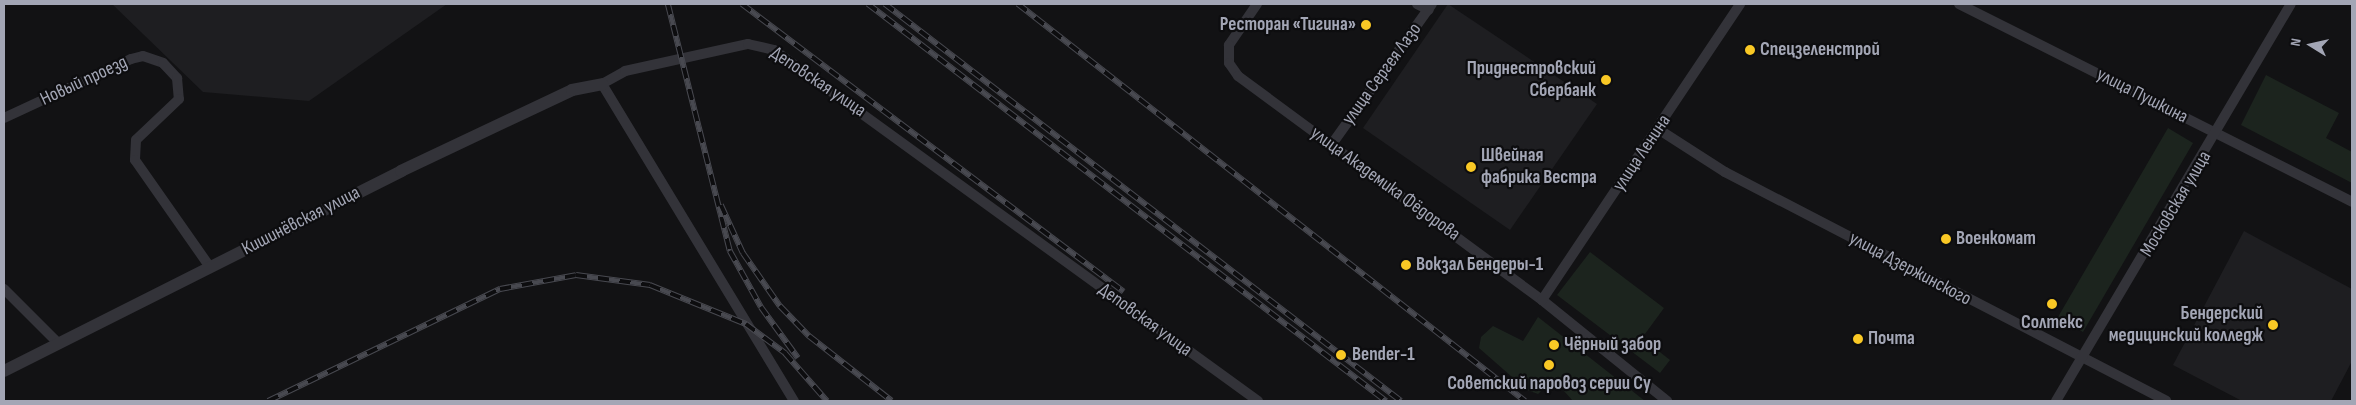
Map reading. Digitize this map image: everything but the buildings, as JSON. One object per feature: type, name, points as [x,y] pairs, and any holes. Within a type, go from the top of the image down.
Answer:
[{"type":"street","name":"улица Академика Фёдорова","points":[[1257,4],[1230,46],[1232,70],[1542,300],[1667,401]]},
{"type":"street","points":[[1417,4],[1431,7]]},
{"type":"street","name":"улица Ленина","points":[[1542,300],[1658,130],[1740,4]]},
{"type":"street","name":"улица Пушкина","points":[[1959,4],[2352,202]]},
{"type":"street","name":"Московская улица","points":[[2056,401],[2217,134],[2291,4]]},
{"type":"street","name":"улица Сергея Лазо","points":[[1332,144],[1431,7]]},
{"type":"street","name":"Деповская улица","points":[[602,84],[645,64],[748,44],[774,50],[1258,401]]},
{"type":"street","name":"Новый проезд","points":[[4,118],[143,56],[163,63],[181,89],[172,108],[136,140],[135,160],[210,267]]},
{"type":"street","points":[[602,84],[794,401]]},
{"type":"street","name":"Кишинёвская улица","points":[[4,371],[56,341],[572,90],[602,84]]},
{"type":"street","name":"улица Дзержинского","points":[[1658,130],[1725,172],[2166,401]]},
{"type":"street","points":[[4,289],[56,341]]},
{"type":"shaded area","points":[[112,4],[447,4],[309,101],[203,92]]},
{"type":"shaded area","points":[[1448,4],[1597,104],[1510,230],[1363,128]]},
{"type":"shaded area","points":[[2266,75],[2339,113],[2326,138],[2352,152],[2352,183],[2241,125]]},
{"type":"shaded area","points":[[2168,128],[2193,143],[2083,332],[2058,317]]},
{"type":"shaded area","name":"Бендерский медицинский колледж","points":[[2244,231],[2352,289],[2352,361],[2331,401],[2242,401],[2173,365]]},
{"type":"shaded area","points":[[1590,252],[1664,308],[1642,338],[1670,360],[1660,373],[1557,295]]},
{"type":"shaded area","points":[[1538,317],[1645,401],[1573,401],[1554,380],[1538,394],[1527,390],[1479,348],[1481,337],[1493,326],[1523,341]]},
{"type":"railway","points":[[668,4],[730,251],[761,307],[798,358]]},
{"type":"railway","points":[[742,4],[1124,292]]},
{"type":"railway","points":[[868,4],[1386,401]]},
{"type":"railway","points":[[885,4],[1401,401]]},
{"type":"railway","points":[[1018,4],[1525,401]]},
{"type":"railway","points":[[721,205],[743,253],[780,306],[809,336],[892,401]]},
{"type":"railway","points":[[268,401],[500,289],[576,275],[650,285],[746,324],[785,353],[827,401]]},
{"type":"place","name":"Ресторан «Тигина»","points":[[1366,25]]},
{"type":"place","name":"Спецзеленстрой","points":[[1750,50]]},
{"type":"place","name":"Приднестровский Сбербанк","points":[[1606,80]]},
{"type":"place","name":"Швейная фабрика Вестра","points":[[1471,167]]},
{"type":"place","name":"Военкомат","points":[[1946,239]]},
{"type":"place","name":"Вокзал Бендеры-1","points":[[1406,265]]},
{"type":"place","name":"Солтекс","points":[[2052,304]]},
{"type":"place","name":"Бендерский медицинский колледж","points":[[2273,325]]},
{"type":"place","name":"Почта","points":[[1858,339]]},
{"type":"place","name":"Чёрный забор","points":[[1554,345]]},
{"type":"place","name":"Bender-1","points":[[1341,355]]},
{"type":"place","name":"Советский паровоз серии Су","points":[[1549,365]]}]
